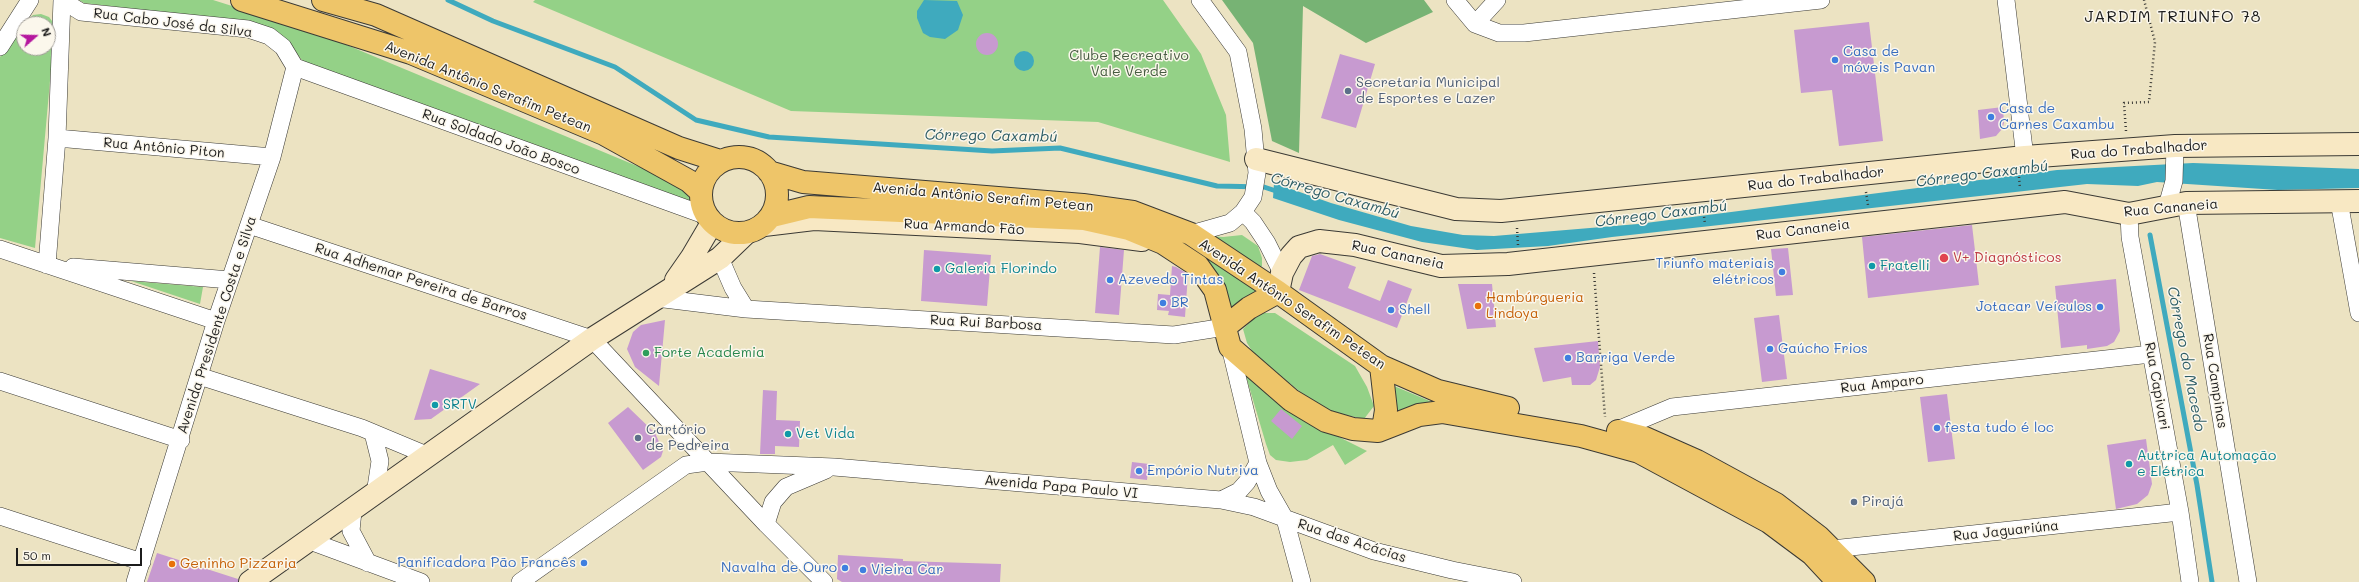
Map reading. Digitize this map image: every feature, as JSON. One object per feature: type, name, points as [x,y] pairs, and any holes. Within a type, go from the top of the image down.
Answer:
[{"type":"main road","name":"Avenida Antônio Serafim Petean","points":[[242,0],[411,53],[604,134],[689,181],[700,190]]},
{"type":"main road","name":"Avenida Antônio Serafim Petean","points":[[323,0],[372,8],[679,148],[720,161]]},
{"type":"main road","points":[[738,157],[750,158],[769,172],[777,193],[776,205],[760,225],[733,234],[722,230],[709,220],[701,202],[700,190],[703,180],[709,171],[720,161],[738,157]]},
{"type":"main road","name":"Avenida Antônio Serafim Petean","points":[[769,172],[803,182],[1083,205],[1132,212],[1191,234],[1280,282],[1381,366],[1438,391],[1506,408],[1585,421],[1644,438],[1697,461],[1776,504],[1819,537],[1864,582]]},
{"type":"main road","name":"Avenida Antônio Serafim Petean","points":[[760,225],[810,207],[1084,219],[1129,229],[1163,243],[1180,252],[1198,266],[1215,290],[1227,337]]},
{"type":"main road","points":[[1280,282],[1249,308],[1227,337],[1292,400],[1326,421],[1353,429],[1383,429],[1419,415],[1442,412],[1498,420],[1581,436],[1639,452],[1769,522],[1812,554],[1838,582]]},
{"type":"main road","points":[[1381,366],[1386,410],[1383,429]]},
{"type":"street","points":[[0,47],[30,0]]},
{"type":"street","points":[[47,265],[57,138],[62,0]]},
{"type":"street","name":"Rua Cabo José da Silva","points":[[62,0],[81,12],[255,31],[270,36],[284,47],[295,67]]},
{"type":"street","points":[[1191,234],[1230,223],[1243,212],[1253,197],[1256,166],[1253,129],[1238,52],[1200,0]]},
{"type":"street","points":[[1455,0],[1475,24],[1499,34],[1524,33],[1821,0]]},
{"type":"street","points":[[1475,24],[1497,0]]},
{"type":"street","points":[[2006,0],[2025,157]]},
{"type":"street","name":"Avenida Presidente Costa e Silva","points":[[135,582],[181,440],[216,322],[272,157],[295,67]]},
{"type":"street","name":"Rua Soldado João Bosco","points":[[295,67],[709,220]]},
{"type":"street","name":"Rua Antônio Piton","points":[[57,138],[272,157]]},
{"type":"street","name":"Rua do Trabalhador","points":[[1256,166],[1456,209],[1501,211],[2025,157],[2127,149],[2175,146],[2359,144]]},
{"type":"street","points":[[2175,146],[2174,181],[2176,205]]},
{"type":"street","points":[[2349,201],[2359,313]]},
{"type":"street","name":"Rua Cananeia","points":[[1280,282],[1291,256],[1299,247],[1319,241],[1355,245],[1441,266],[1508,264],[2058,202],[2129,214],[2176,205],[2349,201]]},
{"type":"street","name":"Rua Campinas","points":[[2176,205],[2248,582]]},
{"type":"street","points":[[1243,212],[1267,243],[1280,282]]},
{"type":"street","name":"Rua Capivari","points":[[2129,214],[2130,237],[2180,512],[2190,582]]},
{"type":"street","points":[[663,293],[692,257],[709,220]]},
{"type":"street","name":"Rua Adhemar Pereira de Barros","points":[[249,225],[592,339]]},
{"type":"street","points":[[250,582],[353,511],[592,339],[720,258],[760,225]]},
{"type":"street","points":[[0,248],[216,322]]},
{"type":"street","points":[[720,258],[733,288],[746,309]]},
{"type":"street","points":[[47,265],[230,280]]},
{"type":"street","name":"Rua Rui Barbosa","points":[[663,293],[746,309],[1227,337]]},
{"type":"street","points":[[1227,337],[1258,463],[1269,491],[1285,519],[1302,582]]},
{"type":"street","points":[[592,339],[766,524],[824,582]]},
{"type":"street","name":"Rua Amparo","points":[[1611,429],[1672,407],[2151,354]]},
{"type":"street","points":[[200,376],[373,433],[429,456]]},
{"type":"street","points":[[0,381],[181,440]]},
{"type":"street","points":[[373,433],[380,461],[375,494]]},
{"type":"street","name":"Avenida Papa Paulo VI","points":[[520,582],[686,465],[708,462],[834,468],[1221,500],[1254,507],[1285,519]]},
{"type":"street","points":[[1221,500],[1239,491],[1247,482],[1258,463]]},
{"type":"street","name":"Avenida Papa Paulo VI","points":[[766,524],[773,502],[786,487],[809,475],[834,468]]},
{"type":"street","points":[[353,511],[351,531],[368,563]]},
{"type":"street","name":"Rua Jaguariúna","points":[[1832,549],[2180,512]]},
{"type":"street","points":[[0,516],[142,562]]},
{"type":"street","name":"Rua das Acácias","points":[[1285,519],[1374,551],[1452,570],[1513,582]]},
{"type":"street","points":[[310,541],[419,582]]},
{"type":"path","points":[[2127,149],[2124,103],[2149,102],[2155,42],[2144,0]]},
{"type":"path","points":[[1592,254],[1611,429]]},
{"type":"green space","points":[[79,0],[213,0],[318,33],[661,176],[685,191],[694,206],[305,64],[287,41],[251,24],[84,3]]},
{"type":"green space","name":"Clube Recreativo Vale Verde","points":[[535,0],[1163,0],[1201,54],[1226,115],[1230,162],[1098,122],[791,111],[533,2]]},
{"type":"green space","points":[[1222,0],[1424,0],[1433,12],[1366,43],[1303,6],[1299,153],[1272,141],[1253,43]]},
{"type":"green space","points":[[41,14],[46,16],[32,16]]},
{"type":"green space","points":[[16,32],[16,56],[52,56],[35,248],[0,238],[0,57]]},
{"type":"green space","points":[[1242,235],[1258,246],[1262,258],[1262,266],[1258,268],[1210,236],[1223,237]]},
{"type":"green space","points":[[1202,254],[1260,291],[1232,312],[1216,274]]},
{"type":"green space","points":[[131,281],[203,287],[200,304]]},
{"type":"green space","points":[[1264,313],[1275,313],[1355,366],[1367,387],[1374,406],[1364,419],[1328,411],[1315,404],[1254,354],[1247,343],[1243,329],[1256,316]]},
{"type":"green space","points":[[1245,373],[1317,426],[1367,451],[1345,465],[1333,445],[1307,460],[1290,462],[1276,460],[1270,455],[1266,444]]},
{"type":"green space","points":[[1387,383],[1432,402],[1387,415]]},
{"type":"water","points":[[924,0],[957,1],[963,15],[958,30],[945,39],[930,37],[923,33],[917,18],[917,11]]},
{"type":"water","points":[[1024,51],[1031,54],[1034,61],[1031,68],[1024,71],[1017,68],[1014,61],[1017,54]]},
{"type":"water","points":[[2193,163],[2359,169],[2359,188],[2278,190],[2157,182],[2138,186],[2087,184],[1612,237],[1548,246],[1477,250],[1422,242],[1339,220],[1273,198],[1274,183],[1331,203],[1411,226],[1463,235],[1494,236],[1638,224],[2057,170]]},
{"type":"building","name":"Casa de móveis Pavan","points":[[1869,22],[1883,141],[1839,146],[1832,90],[1801,93],[1794,30]]},
{"type":"building","points":[[987,33],[995,36],[998,44],[995,52],[987,55],[979,52],[976,44],[979,36]]},
{"type":"building","name":"Secretaria Municipal de Esportes e Lazer","points":[[1340,54],[1375,64],[1356,128],[1321,118]]},
{"type":"building","name":"Casa de Carnes Caxambu","points":[[2003,107],[2004,123],[2002,129],[1996,136],[1980,139],[1978,110]]},
{"type":"building","points":[[1972,225],[1979,285],[1868,298],[1862,237]]},
{"type":"building","name":"Azevedo Tintas","points":[[1100,247],[1124,250],[1119,315],[1095,313]]},
{"type":"building","name":"Triunfo materiais elétricos","points":[[1788,248],[1793,295],[1776,296],[1771,249]]},
{"type":"building","name":"Galeria Florindo","points":[[924,250],[991,255],[987,306],[921,301]]},
{"type":"building","points":[[1320,254],[1356,267],[1348,288],[1380,301],[1388,280],[1412,289],[1397,328],[1299,290],[1312,256]]},
{"type":"building","points":[[1172,266],[1188,274],[1185,317],[1168,315],[1169,311],[1157,310],[1158,294],[1170,295]]},
{"type":"building","points":[[2116,279],[2120,331],[2114,342],[2107,346],[2087,349],[2087,345],[2061,348],[2055,286]]},
{"type":"building","name":"Hambúrgueria Lindoya","points":[[1458,284],[1492,284],[1496,327],[1467,329]]},
{"type":"building","name":"Gaúcho Frios","points":[[1779,315],[1787,379],[1762,382],[1754,318]]},
{"type":"building","name":"Forte Academia","points":[[665,320],[659,386],[635,367],[627,349],[633,332],[641,325]]},
{"type":"building","name":"Barriga Verde","points":[[1598,341],[1600,367],[1596,380],[1590,385],[1572,385],[1571,377],[1543,382],[1534,348]]},
{"type":"building","name":"SRTV","points":[[430,369],[480,384],[431,419],[414,420]]},
{"type":"building","points":[[763,390],[777,391],[776,420],[800,421],[799,447],[775,446],[775,454],[760,454]]},
{"type":"building","name":"festa tudo é loc","points":[[1947,394],[1955,459],[1928,462],[1920,397]]},
{"type":"building","name":"Cartório de Pedreira","points":[[628,407],[655,433],[663,451],[661,457],[643,470],[608,423]]},
{"type":"building","points":[[1281,409],[1302,426],[1292,439],[1271,421]]},
{"type":"building","name":"Auttrica Automação e Elétrica","points":[[2146,439],[2152,484],[2148,495],[2137,504],[2116,509],[2107,445]]},
{"type":"building","name":"Empório Nutriva","points":[[1132,462],[1149,464],[1147,480],[1130,478]]},
{"type":"building","name":"Geninho Pizzaria","points":[[157,553],[238,579],[238,582],[147,582]]},
{"type":"building","points":[[838,555],[903,559],[903,561],[1001,564],[1000,582],[842,582],[837,579]]},
{"type":"waterway","name":"Córrego Caxambú","points":[[448,0],[493,21],[615,67],[696,120],[769,137],[992,151],[1060,148],[1217,186],[1264,187],[1279,192]]},
{"type":"waterway","name":"Córrego do Macedo","points":[[2150,235],[2197,485],[2212,582]]},
{"type":"place","name":"Casa de móveis Pavan","points":[[1835,60]]},
{"type":"place","name":"Secretaria Municipal de Esportes e Lazer","points":[[1348,91]]},
{"type":"place","name":"Casa de Carnes Caxambu","points":[[1991,117]]},
{"type":"place","name":"V+ Diagnósticos","points":[[1944,258]]},
{"type":"place","name":"Fratelli","points":[[1872,266]]},
{"type":"place","name":"Galeria Florindo","points":[[937,269]]},
{"type":"place","name":"Triunfo materiais elétricos","points":[[1782,272]]},
{"type":"place","name":"Azevedo Tintas","points":[[1110,280]]},
{"type":"place","name":"BR","points":[[1163,303]]},
{"type":"place","name":"Hambúrgueria Lindoya","points":[[1478,306]]},
{"type":"place","name":"Jotacar Veículos","points":[[2100,307]]},
{"type":"place","name":"Shell","points":[[1391,310]]},
{"type":"place","name":"Gaúcho Frios","points":[[1770,349]]},
{"type":"place","name":"Forte Academia","points":[[646,353]]},
{"type":"place","name":"Barriga Verde","points":[[1568,358]]},
{"type":"place","name":"SRTV","points":[[435,405]]},
{"type":"place","name":"festa tudo é loc","points":[[1937,428]]},
{"type":"place","name":"Vet Vida","points":[[788,434]]},
{"type":"place","name":"Cartório de Pedreira","points":[[638,438]]},
{"type":"place","name":"Auttrica Automação e Elétrica","points":[[2129,464]]},
{"type":"place","name":"Empório Nutriva","points":[[1139,471]]},
{"type":"place","name":"Pirajá","points":[[1854,502]]},
{"type":"place","name":"Panificadora Pão Francês","points":[[584,563]]},
{"type":"place","name":"Geninho Pizzaria","points":[[172,564]]},
{"type":"place","name":"Navalha de Ouro","points":[[845,568]]},
{"type":"place","name":"Vieira Car","points":[[863,570]]},
{"type":"district","name":"JARDIM TRIUNFO 78","points":[[2173,17]]}]
